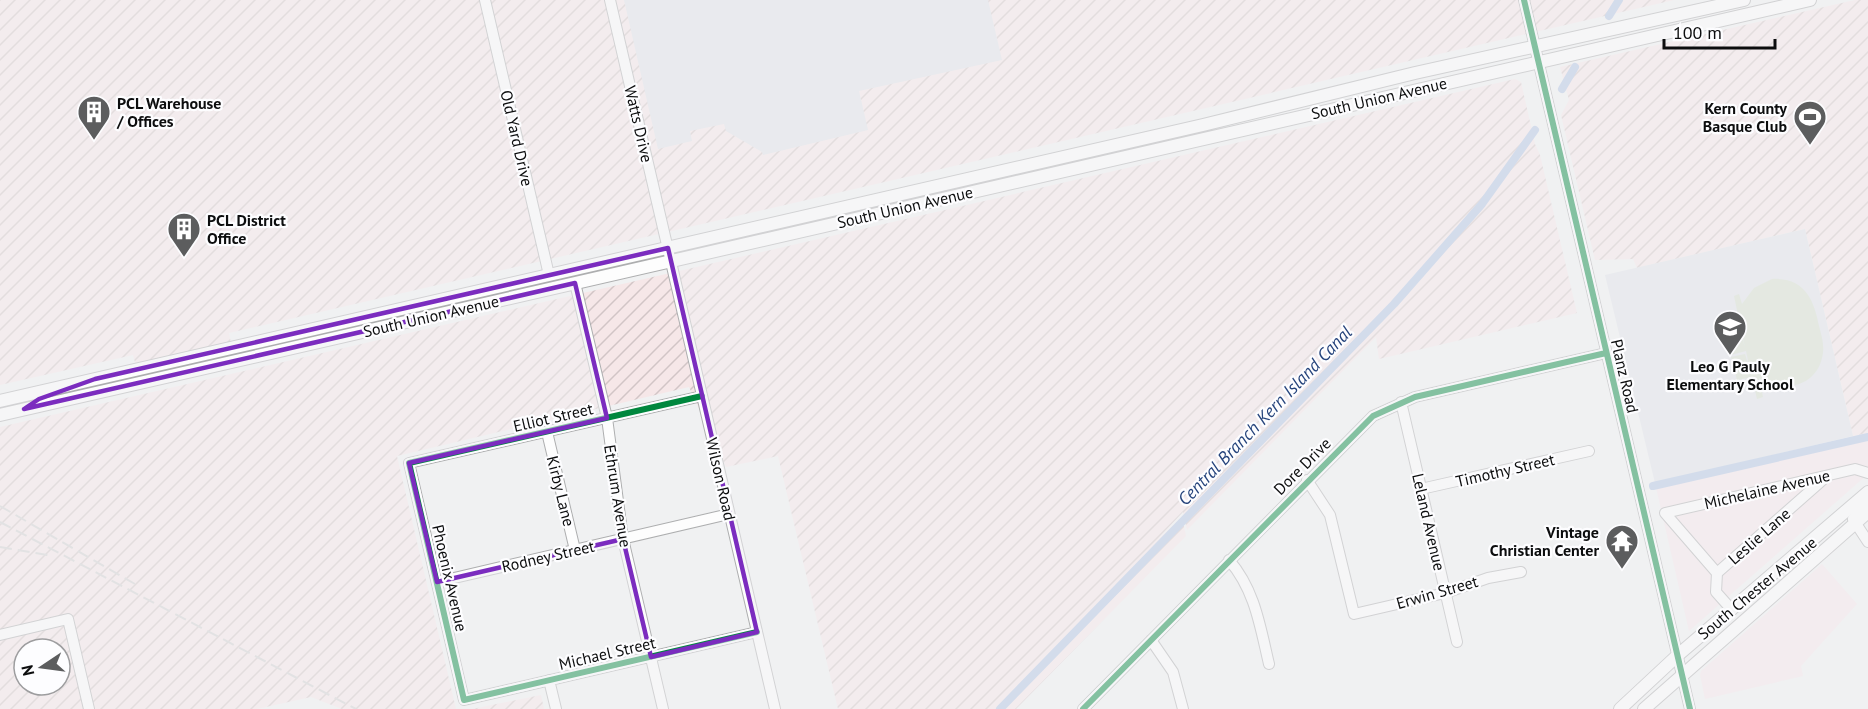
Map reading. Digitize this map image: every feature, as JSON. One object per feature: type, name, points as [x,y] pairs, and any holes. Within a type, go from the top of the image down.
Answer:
[{"type":"main road","name":"South Union Avenue","points":[[2,403],[177,360],[1203,125],[1415,73],[1744,0]]},
{"type":"main road","name":"South Union Avenue","points":[[0,415],[1810,0]]},
{"type":"main road","points":[[1312,99],[1316,113]]},
{"type":"main road","points":[[1132,155],[1148,144],[1194,133],[1203,125]]},
{"type":"main road","points":[[1038,176],[1043,168],[1095,156],[1101,148]]},
{"type":"main road","points":[[890,197],[892,210]]},
{"type":"main road","points":[[329,339],[335,332],[390,318],[399,310]]},
{"type":"main road","points":[[265,353],[272,346],[318,335],[321,327]]},
{"type":"main road","points":[[199,369],[205,362],[226,356],[247,344]]},
{"type":"main road","points":[[111,389],[111,385],[116,382],[163,371],[177,360]]},
{"type":"main road","points":[[24,409],[39,399],[80,388],[95,379]]},
{"type":"main road","name":"South Chester Avenue","points":[[1620,709],[1678,655],[1868,492]]},
{"type":"main road","name":"South Chester Avenue","points":[[1644,709],[1868,512]]},
{"type":"street","name":"Old Yard Drive","points":[[485,0],[549,275]]},
{"type":"street","name":"Watts Drive","points":[[610,0],[668,248]]},
{"type":"street","name":"Planz Road","points":[[1524,0],[1690,709]]},
{"type":"street","name":"Wilson Road","points":[[668,248],[774,709]]},
{"type":"street","name":"Ethrum Avenue","points":[[575,283],[607,418],[623,538],[663,709]]},
{"type":"street","name":"Dore Drive","points":[[1083,709],[1361,426],[1401,402],[1606,354]]},
{"type":"street","name":"Elliot Street","points":[[409,463],[702,396]]},
{"type":"street","name":"Leland Avenue","points":[[1401,402],[1456,642]]},
{"type":"street","name":"Kirby Lane","points":[[547,432],[575,550]]},
{"type":"street","name":"Timothy Street","points":[[1421,489],[1588,451]]},
{"type":"street","name":"Phoenix Avenue","points":[[409,463],[464,700]]},
{"type":"street","name":"Michelaine Avenue","points":[[1717,573],[1665,513],[1855,469],[1868,473]]},
{"type":"street","name":"Leslie Lane","points":[[1717,573],[1828,475]]},
{"type":"street","name":"Erwin Street","points":[[1307,480],[1330,514],[1354,614],[1445,593],[1488,578],[1521,572]]},
{"type":"street","points":[[1868,501],[1853,516],[1854,524],[1868,542]]},
{"type":"street","name":"Rodney Street","points":[[437,582],[729,514]]},
{"type":"street","points":[[1229,560],[1243,577],[1252,596],[1269,664]]},
{"type":"street","points":[[1717,573],[1716,592],[1732,610]]},
{"type":"street","points":[[0,635],[68,619],[89,709]]},
{"type":"street","name":"Michael Street","points":[[464,700],[757,632]]},
{"type":"street","points":[[1150,640],[1173,672],[1183,709]]},
{"type":"street","points":[[549,680],[556,709]]},
{"type":"highlighted area","points":[[668,248],[757,632],[651,657],[623,539],[437,582],[409,463],[607,418],[575,283],[24,409],[39,399],[95,379]]},
{"type":"shaded area","points":[[0,0],[1674,0],[229,333],[232,348],[137,370],[133,355],[0,385]]},
{"type":"shaded area","points":[[624,0],[988,0],[1002,60],[859,91],[868,130],[763,155],[762,152],[726,131],[724,124],[690,131],[692,141],[658,149]]},
{"type":"shaded area","points":[[1855,0],[1868,0],[1868,433],[1853,436],[1805,229],[1637,268],[1633,259],[1595,260],[1561,115],[1569,100],[1560,67]]},
{"type":"shaded area","points":[[1515,79],[1521,82],[1577,313],[1379,359],[1376,337],[1187,530],[1183,512],[1153,544],[1182,517],[1186,536],[1016,709],[838,709],[778,456],[726,467],[689,387],[397,456],[456,709],[342,709],[311,697],[257,709],[0,709],[0,427]]},
{"type":"shaded area","name":"Leo G Pauly Elementary School","points":[[1805,229],[1853,436],[1655,483],[1605,275]]},
{"type":"shaded area","points":[[1868,433],[1868,474],[1689,631],[1655,483]]},
{"type":"shaded area","points":[[1822,564],[1857,604],[1801,666],[1803,676],[1705,699],[1701,671]]},
{"type":"shaded area","points":[[541,695],[544,709],[472,709]]},
{"type":"green space","points":[[1772,279],[1792,282],[1806,292],[1817,316],[1823,342],[1823,354],[1812,376],[1796,385],[1777,385],[1759,378],[1763,397],[1757,399],[1752,377],[1737,380],[1731,357],[1745,354],[1750,370],[1746,351],[1731,355],[1726,332],[1740,329],[1745,348],[1734,296],[1739,294],[1742,304],[1754,288]]},
{"type":"waterway","name":"Central Branch Kern Island Canal","points":[[1609,16],[1619,0]]},
{"type":"waterway","name":"Central Branch Kern Island Canal","points":[[1562,89],[1575,67]]},
{"type":"waterway","name":"Central Branch Kern Island Canal","points":[[1000,709],[1394,304],[1482,204],[1535,130]]},
{"type":"waterway","points":[[1653,486],[1868,437]]},
{"type":"railway","points":[[0,506],[135,584]]},
{"type":"railway","points":[[0,522],[356,709]]},
{"type":"railway","points":[[0,547],[53,556]]},
{"type":"cycle path","points":[[1524,0],[1690,709]]},
{"type":"cycle path","points":[[1083,709],[1373,416],[1415,397],[1606,353]]},
{"type":"cycle path","points":[[702,396],[409,463],[464,700],[757,632]]},
{"type":"place","name":"PCL Warehouse / Offices","points":[[94,141]]},
{"type":"place","name":"Kern County Basque Club","points":[[1810,146]]},
{"type":"place","name":"PCL District Office","points":[[184,258]]},
{"type":"place","name":"Leo G Pauly Elementary School","points":[[1730,356]]},
{"type":"place","name":"Vintage Christian Center","points":[[1622,570]]}]
